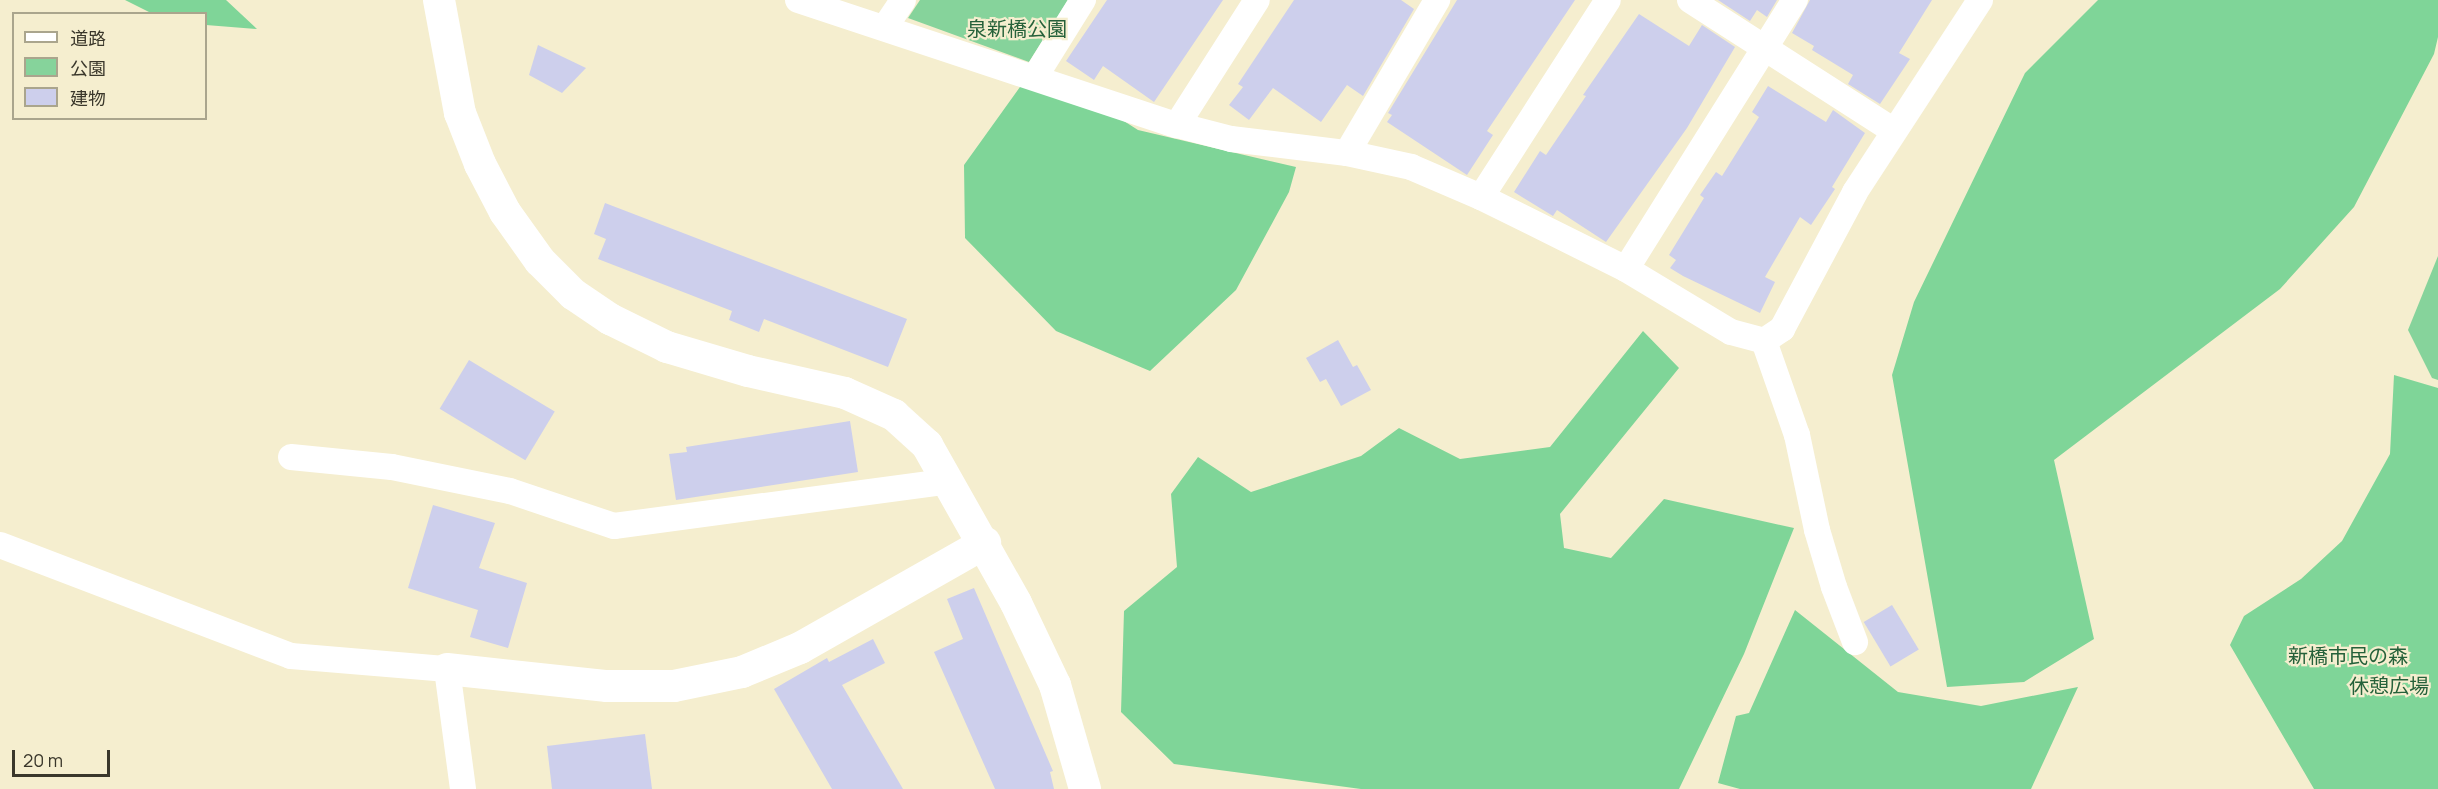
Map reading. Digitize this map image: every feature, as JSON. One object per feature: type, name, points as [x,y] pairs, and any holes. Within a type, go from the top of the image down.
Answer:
[{"type":"street","points":[[439,0],[460,113],[480,164],[505,212],[540,261],[573,294],[610,319],[667,347],[748,370],[846,393],[894,416],[927,445],[985,543],[1055,685],[1085,789]]},
{"type":"street","points":[[798,0],[1178,125],[1231,139],[1347,153],[1411,167],[1482,197],[1626,269],[1731,332],[1764,341],[1782,329],[1855,192],[1980,0]]},
{"type":"street","points":[[885,27],[903,0]]},
{"type":"street","points":[[1035,77],[1083,0]]},
{"type":"street","points":[[1178,125],[1257,0]]},
{"type":"street","points":[[1347,153],[1437,0]]},
{"type":"street","points":[[1482,197],[1608,0]]},
{"type":"street","points":[[1690,0],[1894,131]]},
{"type":"street","points":[[1626,269],[1795,0]]},
{"type":"street","points":[[1764,341],[1797,435],[1817,530],[1834,587],[1855,642]]},
{"type":"street","points":[[291,457],[392,467],[510,491],[614,526],[950,481]]},
{"type":"street","points":[[0,545],[291,656],[608,686],[674,686],[742,672],[800,648],[985,543]]},
{"type":"street","points":[[447,669],[463,789]]},
{"type":"green space","points":[[125,0],[226,0],[257,29],[207,25],[207,12],[149,12]]},
{"type":"green space","name":"泉新橋公園","points":[[920,0],[1068,0],[1029,62],[908,18]]},
{"type":"green space","points":[[2098,0],[2438,0],[2438,37],[2434,54],[2354,207],[2280,289],[2054,460],[2094,639],[2024,682],[1947,687],[1892,375],[1914,302],[2025,73]]},
{"type":"green space","points":[[1025,80],[1094,102],[1138,130],[1296,167],[1289,192],[1236,290],[1150,371],[1056,331],[965,238],[964,165]]},
{"type":"green space","points":[[2438,256],[2438,380],[2432,378],[2408,330]]},
{"type":"green space","points":[[1643,331],[1679,368],[1560,514],[1564,548],[1611,558],[1664,499],[1794,528],[1744,654],[1679,789],[1361,789],[1174,764],[1121,712],[1124,611],[1177,567],[1171,494],[1198,457],[1251,492],[1361,456],[1399,428],[1460,459],[1550,447]]},
{"type":"green space","name":"新橋市民の森","points":[[2394,375],[2438,388],[2438,789],[2314,789],[2230,645],[2244,616],[2301,579],[2342,541],[2390,454]]},
{"type":"green space","points":[[1795,610],[1898,692],[1981,706],[2078,687],[2031,789],[1740,789],[1718,783],[1736,716],[1749,713]]},
{"type":"building","points":[[1107,0],[1223,0],[1154,102],[1103,66],[1094,80],[1066,61]]},
{"type":"building","points":[[1294,0],[1401,0],[1414,9],[1363,96],[1347,85],[1321,122],[1273,88],[1249,120],[1229,105],[1243,87],[1238,84]]},
{"type":"building","points":[[1457,0],[1575,0],[1487,131],[1493,135],[1467,175],[1387,122],[1392,115],[1388,113]]},
{"type":"building","points":[[1718,0],[1777,0],[1767,17],[1757,10],[1750,21]]},
{"type":"building","points":[[1810,0],[1932,0],[1899,53],[1910,59],[1880,104],[1848,84],[1853,75],[1812,50],[1814,46],[1792,33]]},
{"type":"building","points":[[1639,14],[1689,46],[1702,25],[1735,47],[1687,128],[1606,242],[1557,210],[1553,216],[1514,192],[1540,151],[1546,155],[1586,96],[1583,95]]},
{"type":"building","points":[[538,45],[586,68],[562,93],[529,75]]},
{"type":"building","points":[[1768,86],[1826,122],[1833,110],[1865,133],[1832,187],[1835,189],[1811,225],[1800,217],[1765,277],[1775,282],[1760,313],[1670,268],[1676,260],[1669,255],[1704,198],[1700,195],[1716,172],[1722,176],[1759,117],[1752,112]]},
{"type":"building","points":[[605,203],[907,319],[888,367],[764,319],[759,332],[729,320],[732,311],[598,259],[606,239],[594,234]]},
{"type":"building","points":[[1338,340],[1353,367],[1357,365],[1371,390],[1341,406],[1326,379],[1320,382],[1306,358]]},
{"type":"building","points":[[469,360],[555,412],[525,460],[440,409]]},
{"type":"building","points":[[850,421],[858,472],[676,500],[669,454],[687,452],[686,447]]},
{"type":"building","points":[[433,505],[495,523],[479,568],[527,583],[508,648],[470,637],[478,610],[408,588]]},
{"type":"building","points":[[974,588],[1053,771],[1050,772],[1054,789],[995,789],[934,652],[963,639],[947,599]]},
{"type":"building","points":[[1892,605],[1919,650],[1890,667],[1864,622]]},
{"type":"building","points":[[873,639],[885,663],[842,685],[903,789],[832,789],[774,689],[827,658],[829,662]]},
{"type":"building","points":[[645,734],[652,789],[552,789],[547,746]]},
{"type":"park label","name":"休憩広場","points":[[2389,685]]}]
